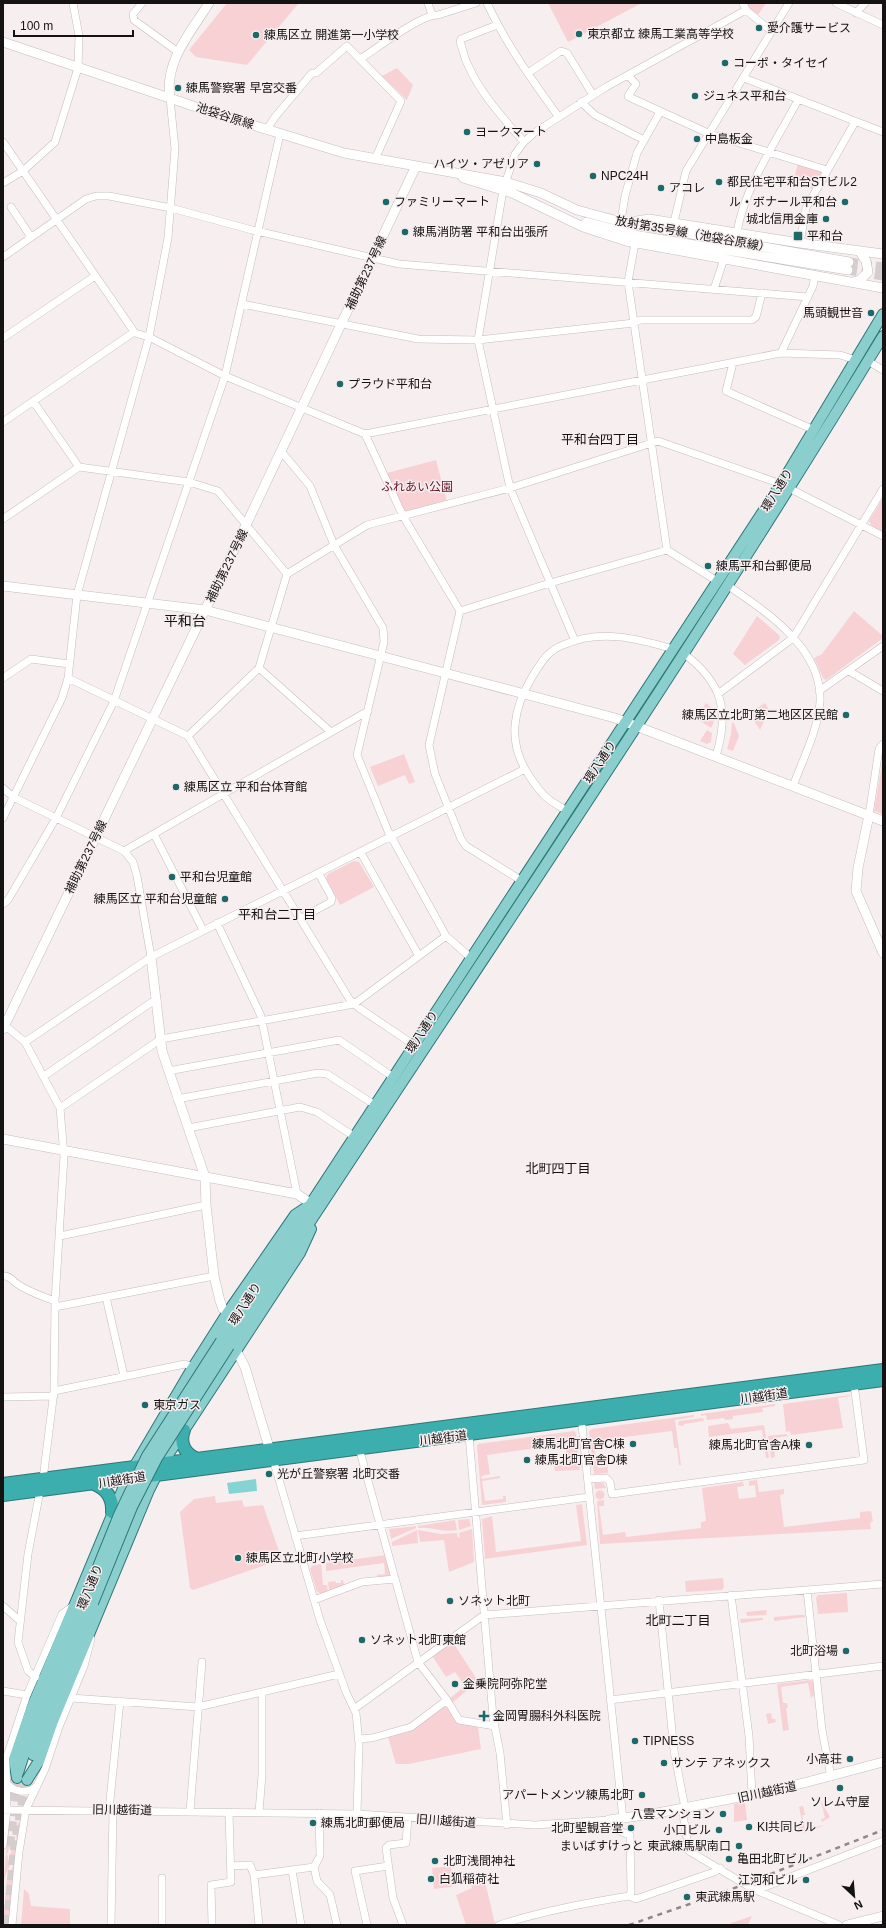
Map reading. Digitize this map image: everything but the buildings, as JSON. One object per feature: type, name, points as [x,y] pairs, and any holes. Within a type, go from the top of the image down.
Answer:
[{"type":"highway","name":"川越街道","points":[[3,1484],[94,1484],[127,1479],[198,1459],[360,1448],[469,1435],[581,1415],[883,1370]]},
{"type":"highway","name":"川越街道","points":[[3,1495],[41,1485],[133,1467],[160,1469],[581,1415],[883,1380]]},
{"type":"highway","points":[[184,1430],[182,1438],[183,1446],[190,1455],[198,1459]]},
{"type":"highway","points":[[94,1484],[102,1488],[111,1498],[112,1512]]},
{"type":"main road","name":"環八通り","points":[[785,486],[814,430],[883,314]]},
{"type":"main road","name":"環八通り","points":[[27,1780],[43,1726],[132,1507],[174,1430],[229,1346],[315,1206],[355,1137],[393,1077],[673,649],[722,583],[883,336]]},
{"type":"main road","name":"環八通り","points":[[315,1206],[636,726],[683,653],[722,583]]},
{"type":"main road","points":[[73,1606],[127,1479],[171,1403],[228,1312],[295,1215],[315,1206]]},
{"type":"main road","points":[[92,1604],[129,1538],[160,1469],[194,1413],[229,1346]]},
{"type":"main road","points":[[171,1403],[171,1412],[177,1419],[183,1420],[194,1413]]},
{"type":"main road","points":[[105,1528],[129,1538]]},
{"type":"main road","name":"環八通り","points":[[73,1606],[34,1701],[14,1758],[17,1778],[36,1718],[92,1604]]},
{"type":"street","points":[[3,182],[23,171],[55,142],[78,68],[79,36],[73,3]]},
{"type":"street","points":[[142,3],[133,14],[134,20],[178,52]]},
{"type":"street","points":[[428,3],[432,15]]},
{"type":"street","points":[[360,59],[402,30],[432,15],[438,15],[476,3]]},
{"type":"street","points":[[487,3],[497,25],[558,116]]},
{"type":"street","points":[[674,222],[686,171],[789,3]]},
{"type":"street","points":[[836,3],[883,25]]},
{"type":"street","points":[[856,13],[865,3]]},
{"type":"street","points":[[3,818],[62,698],[68,678],[77,595],[149,337],[168,238],[175,149],[168,90],[170,76],[178,52],[207,4]]},
{"type":"street","points":[[575,640],[510,488],[478,340],[505,186],[515,154],[524,142],[558,116],[745,6],[771,31]]},
{"type":"street","points":[[497,25],[461,39],[460,42],[467,64],[475,79],[506,122],[524,142]]},
{"type":"street","name":"池袋谷原線","points":[[3,42],[280,134],[344,153],[416,166],[541,193]]},
{"type":"street","points":[[267,129],[310,72],[316,73],[347,46],[401,101],[375,159]]},
{"type":"street","points":[[528,73],[561,52],[567,53],[593,95]]},
{"type":"street","points":[[628,75],[636,84],[628,97],[710,134],[827,170]]},
{"type":"street","points":[[744,78],[883,132]]},
{"type":"street","points":[[737,232],[740,216],[749,189],[798,100]]},
{"type":"street","points":[[581,102],[595,115],[644,140]]},
{"type":"street","points":[[660,112],[637,153],[625,196],[624,222],[649,218],[800,244],[883,254]]},
{"type":"street","points":[[800,244],[806,208],[855,122]]},
{"type":"street","points":[[3,904],[8,900],[56,818],[114,701],[225,376],[280,134]]},
{"type":"street","points":[[3,142],[134,332],[149,337],[225,376],[365,434],[781,353],[840,355],[856,360]]},
{"type":"street","name":"補助第237号線","points":[[4,1026],[246,525],[416,166]]},
{"type":"street","name":"池袋谷原線","points":[[505,186],[544,207]]},
{"type":"street","name":"放射第35号線（池袋谷原線）","points":[[541,193],[577,210],[624,222],[848,266],[640,236],[593,225],[544,207]]},
{"type":"street","points":[[3,257],[86,199],[96,196],[109,196],[171,208],[258,231],[399,264],[808,297]]},
{"type":"street","points":[[11,207],[31,237]]},
{"type":"street","points":[[544,207],[589,230],[635,243],[883,288]]},
{"type":"street","points":[[635,243],[628,282],[667,550]]},
{"type":"street","points":[[853,282],[860,280],[868,272],[866,261],[860,252]]},
{"type":"street","points":[[714,289],[724,259]]},
{"type":"street","points":[[781,353],[813,286],[815,275]]},
{"type":"street","points":[[3,338],[95,276]]},
{"type":"street","points":[[242,304],[418,339],[478,340],[634,322],[640,320],[752,320],[756,317],[762,293]]},
{"type":"street","points":[[3,422],[134,332]]},
{"type":"street","points":[[868,361],[883,370]]},
{"type":"street","points":[[733,362],[726,391],[814,430]]},
{"type":"street","points":[[33,401],[79,466]]},
{"type":"street","points":[[365,434],[403,516],[460,611],[429,745],[435,774],[448,809],[461,839],[466,846],[522,881]]},
{"type":"street","points":[[188,736],[259,668],[287,574],[367,525],[510,488],[651,443],[660,441],[785,486],[883,536]]},
{"type":"street","points":[[281,451],[310,486],[334,545],[381,623],[384,637],[357,755],[391,837],[446,936],[471,958]]},
{"type":"street","points":[[3,519],[79,466],[189,482],[218,491],[287,574]]},
{"type":"street","points":[[718,694],[793,638],[883,488]]},
{"type":"street","points":[[460,611],[550,583],[667,550],[722,583],[762,610],[793,638],[812,665],[819,691],[816,722],[793,786]]},
{"type":"street","points":[[3,586],[205,610],[445,673],[626,722],[883,821]]},
{"type":"street","points":[[567,811],[547,798],[538,789],[525,769],[517,750],[514,736],[516,718],[523,694],[546,656],[557,647],[575,640],[597,637],[626,637],[673,649]]},
{"type":"street","points":[[819,691],[883,646]]},
{"type":"street","points":[[683,653],[705,672],[718,694],[723,715],[723,726],[716,756]]},
{"type":"street","points":[[3,678],[31,659],[69,664]]},
{"type":"street","points":[[259,668],[331,732]]},
{"type":"street","points":[[848,671],[883,691]]},
{"type":"street","points":[[68,678],[188,736],[354,1004],[414,1045]]},
{"type":"street","points":[[124,851],[224,795],[368,710]]},
{"type":"street","points":[[883,744],[879,749],[869,815],[858,868],[856,891],[883,953]]},
{"type":"street","points":[[25,1042],[151,957],[283,890],[361,853],[525,769]]},
{"type":"street","points":[[3,788],[13,797],[124,851],[133,862],[137,876],[151,957],[161,1039],[168,1071],[206,1177],[206,1205],[214,1276],[223,1309],[228,1312]]},
{"type":"street","points":[[154,834],[203,930]]},
{"type":"street","points":[[361,853],[419,956]]},
{"type":"street","points":[[301,918],[331,902],[332,898],[319,874]]},
{"type":"street","points":[[217,923],[262,1022],[297,1194]]},
{"type":"street","points":[[60,1108],[161,1039],[262,1022],[354,1004],[446,936]]},
{"type":"street","points":[[44,1076],[152,1002],[157,1002]]},
{"type":"street","points":[[4,1026],[25,1042],[60,1108],[65,1151],[55,1304],[54,1393],[41,1485],[28,1554],[20,1621],[19,1644],[28,1671],[36,1677]]},
{"type":"street","points":[[168,1071],[339,1040],[393,1077]]},
{"type":"street","points":[[178,1099],[318,1073],[326,1074],[375,1105]]},
{"type":"street","points":[[188,1128],[300,1107],[312,1109],[355,1137]]},
{"type":"street","points":[[3,1139],[297,1194],[315,1206]]},
{"type":"street","points":[[60,1236],[206,1205]]},
{"type":"street","points":[[3,1276],[7,1276],[17,1284],[55,1304],[106,1297],[214,1276]]},
{"type":"street","points":[[106,1297],[124,1376]]},
{"type":"street","points":[[229,1346],[245,1367],[314,1600],[339,1674],[354,1709],[358,1739],[357,1814]]},
{"type":"street","points":[[3,1397],[54,1393],[124,1376],[185,1364],[193,1367]]},
{"type":"street","points":[[588,1479],[606,1478],[610,1482],[612,1494],[864,1460],[854,1384]]},
{"type":"street","points":[[581,1415],[623,1819]]},
{"type":"street","points":[[469,1435],[484,1614],[495,1726],[500,1753],[507,1824]]},
{"type":"street","points":[[360,1448],[394,1579],[418,1662],[447,1700],[459,1720],[495,1726]]},
{"type":"street","points":[[295,1536],[589,1497]]},
{"type":"street","points":[[314,1600],[362,1582],[394,1579]]},
{"type":"street","points":[[354,1709],[484,1614],[883,1584]]},
{"type":"street","points":[[807,1590],[822,1730],[831,1777]]},
{"type":"street","points":[[731,1595],[749,1736],[752,1795]]},
{"type":"street","points":[[659,1600],[674,1751],[684,1808],[689,1851],[757,1890],[838,1925]]},
{"type":"street","points":[[12,1925],[19,1852],[26,1809],[38,1786],[84,1666],[92,1604]]},
{"type":"street","points":[[3,1606],[20,1621]]},
{"type":"street","points":[[3,1845],[6,1759],[27,1695],[62,1614],[73,1606]]},
{"type":"street","points":[[190,1811],[202,1662]]},
{"type":"street","points":[[610,1700],[883,1666]]},
{"type":"street","points":[[71,1698],[198,1707],[339,1674]]},
{"type":"street","points":[[3,1691],[27,1695]]},
{"type":"street","points":[[258,1812],[262,1775],[262,1692]]},
{"type":"street","points":[[358,1739],[378,1736],[411,1727],[447,1700]]},
{"type":"street","points":[[111,1925],[111,1810],[120,1701]]},
{"type":"street","name":"旧川越街道","points":[[5,1810],[26,1809],[357,1814],[507,1824],[561,1825],[623,1819],[752,1795],[831,1777],[883,1762]]},
{"type":"street","points":[[5,1781],[8,1786],[16,1791],[31,1790],[38,1786]]},
{"type":"street","points":[[212,1925],[211,1886],[212,1884],[232,1882],[230,1812]]},
{"type":"street","points":[[319,1813],[320,1856],[314,1867],[317,1881],[330,1895],[337,1925]]},
{"type":"street","points":[[403,1925],[393,1898],[386,1847],[390,1845],[406,1844],[408,1818]]},
{"type":"street","points":[[609,1820],[619,1831],[630,1835],[632,1892],[629,1896]]},
{"type":"street","points":[[757,1890],[883,1841]]},
{"type":"street","points":[[231,1866],[250,1865],[254,1875],[259,1925]]},
{"type":"street","points":[[367,1925],[355,1871],[388,1866]]},
{"type":"street","points":[[254,1875],[314,1867]]},
{"type":"street","points":[[499,1925],[530,1915],[579,1904],[629,1896],[636,1899],[714,1872],[720,1868]]},
{"type":"street","points":[[292,1870],[301,1925]]},
{"type":"street","points":[[162,1878],[162,1925]]},
{"type":"street","points":[[847,1925],[883,1916]]},
{"type":"green space","points":[[227,3],[298,4],[247,65],[196,57],[189,50]]},
{"type":"green space","name":"東京都立 練馬工業高等学校","points":[[548,3],[642,3],[568,42]]},
{"type":"green space","points":[[747,3],[766,3],[758,15],[749,8]]},
{"type":"green space","points":[[397,68],[413,85],[407,100],[382,76]]},
{"type":"green space","points":[[798,164],[823,171],[824,173],[814,189],[792,184]]},
{"type":"green space","name":"ふれあい公園","points":[[436,460],[447,502],[408,512],[404,510],[387,473]]},
{"type":"green space","points":[[883,498],[883,532],[871,525],[869,521]]},
{"type":"green space","points":[[854,611],[883,636],[883,638],[826,680],[823,678],[814,658],[822,654]]},
{"type":"green space","points":[[757,616],[780,636],[779,640],[745,665],[733,654]]},
{"type":"green space","points":[[706,703],[713,711],[714,715],[714,722],[711,728],[696,718]]},
{"type":"green space","points":[[765,703],[769,710],[760,730],[749,713]]},
{"type":"green space","points":[[732,723],[734,723],[739,736],[733,751],[727,749]]},
{"type":"green space","points":[[707,730],[712,733],[711,742],[707,744],[700,741]]},
{"type":"green space","points":[[404,754],[415,782],[409,784],[405,775],[378,786],[370,767]]},
{"type":"green space","points":[[882,764],[883,765],[883,814],[874,811]]},
{"type":"green space","points":[[354,861],[359,862],[374,887],[340,905],[326,878],[328,874]]},
{"type":"green space","points":[[850,1395],[838,1398],[843,1428],[791,1435],[790,1431],[786,1432],[783,1404]]},
{"type":"green space","points":[[775,1404],[775,1406],[762,1408],[763,1412],[733,1416],[733,1419],[725,1420],[724,1418],[707,1420],[706,1415],[701,1416],[701,1414]]},
{"type":"green space","points":[[694,1415],[694,1417],[675,1420],[681,1465],[679,1465],[677,1448],[674,1448],[672,1431],[593,1441],[598,1468],[607,1467],[605,1459],[607,1458],[608,1473],[594,1474],[589,1431],[592,1429]]},
{"type":"green space","points":[[703,1418],[704,1421],[684,1424],[684,1426],[678,1425],[679,1421]]},
{"type":"green space","points":[[728,1423],[731,1429],[764,1425],[769,1458],[766,1458],[762,1430],[709,1437],[708,1426]]},
{"type":"green space","points":[[574,1431],[576,1433],[580,1470],[555,1471],[554,1464],[566,1462],[565,1444],[487,1455],[490,1474],[481,1476],[482,1479],[500,1476],[500,1478],[482,1481],[485,1501],[503,1499],[503,1496],[506,1496],[506,1502],[482,1505],[478,1444]]},
{"type":"green space","points":[[787,1434],[788,1436],[773,1438],[775,1457],[771,1458],[768,1436]]},
{"type":"green space","points":[[757,1480],[759,1492],[784,1489],[784,1494],[780,1495],[784,1527],[860,1518],[860,1512],[871,1511],[873,1521],[870,1523],[871,1529],[600,1544],[597,1501],[604,1500],[604,1506],[599,1506],[603,1535],[625,1532],[626,1537],[701,1528],[701,1522],[706,1521],[702,1488],[743,1482],[744,1486],[737,1487],[739,1499],[756,1497],[755,1485],[749,1486],[749,1481]]},
{"type":"green space","points":[[594,1483],[603,1483],[606,1488],[595,1489]]},
{"type":"green space","points":[[600,1490],[605,1495],[600,1500],[595,1495]]},
{"type":"green space","points":[[215,1496],[216,1503],[242,1500],[244,1507],[263,1505],[281,1557],[271,1563],[193,1590],[190,1588],[180,1512],[194,1499]]},
{"type":"green space","points":[[582,1504],[587,1545],[485,1559],[482,1519],[492,1516],[496,1552],[581,1541],[576,1505]]},
{"type":"green space","points":[[469,1519],[471,1526],[459,1530],[458,1520]]},
{"type":"green space","points":[[455,1520],[457,1530],[447,1531],[418,1528],[418,1526]]},
{"type":"green space","points":[[416,1526],[416,1528],[391,1539],[389,1529]]},
{"type":"green space","points":[[472,1529],[474,1562],[449,1572],[444,1540],[420,1542],[418,1530],[441,1534],[457,1533],[458,1538],[460,1537],[459,1533]]},
{"type":"green space","points":[[417,1530],[418,1543],[392,1546],[392,1542]]},
{"type":"green space","points":[[386,1555],[390,1574],[387,1578],[378,1578],[377,1575],[385,1574],[384,1563],[326,1571],[326,1563]]},
{"type":"green space","points":[[321,1564],[323,1585],[327,1585],[328,1592],[322,1594],[317,1592],[310,1569],[312,1566]]},
{"type":"green space","points":[[723,1578],[724,1587],[722,1590],[686,1592],[685,1581]]},
{"type":"green space","points":[[341,1580],[343,1580],[344,1585],[329,1591],[328,1582],[335,1581],[336,1583],[341,1583]]},
{"type":"green space","points":[[847,1593],[848,1612],[818,1614],[816,1598],[818,1595]]},
{"type":"green space","points":[[767,1610],[766,1615],[747,1616],[746,1612]]},
{"type":"green space","points":[[805,1615],[805,1617],[774,1621],[774,1617]]},
{"type":"green space","points":[[763,1618],[763,1620],[741,1623],[740,1619]]},
{"type":"green space","points":[[452,1641],[478,1681],[452,1703],[449,1699],[465,1686],[455,1672],[446,1677],[433,1655]]},
{"type":"green space","points":[[811,1680],[814,1683],[815,1694],[811,1698],[808,1683],[781,1687],[783,1703],[787,1703],[788,1707],[786,1708],[789,1730],[783,1731],[777,1684]]},
{"type":"green space","points":[[444,1707],[447,1707],[456,1721],[478,1727],[481,1749],[409,1764],[396,1764],[388,1737],[413,1730]]},
{"type":"green space","points":[[771,1713],[772,1719],[775,1719],[776,1722],[768,1724],[766,1714]]},
{"type":"green space","points":[[8,1778],[36,1783],[33,1787],[18,1787],[12,1785]]},
{"type":"green space","points":[[821,1801],[830,1817],[822,1822],[821,1819],[825,1818]]},
{"type":"green space","points":[[745,1802],[747,1820],[734,1822],[734,1804]]},
{"type":"green space","points":[[803,1806],[805,1815],[802,1815],[805,1829],[825,1825],[804,1833],[804,1830],[799,1831],[798,1827],[803,1826],[799,1807]]},
{"type":"green space","points":[[9,1822],[8,1841],[11,1843],[7,1854],[10,1866],[5,1876],[3,1886]]},
{"type":"green space","points":[[18,1822],[20,1823],[9,1925],[3,1925],[7,1878],[13,1866],[10,1855],[14,1841],[16,1842]]},
{"type":"green space","points":[[451,1866],[452,1887],[434,1889],[432,1868]]},
{"type":"green space","points":[[484,1877],[495,1924],[466,1925],[456,1895],[472,1888],[470,1880]]},
{"type":"green space","points":[[24,1889],[29,1894],[31,1906],[70,1909],[70,1925],[21,1925]]},
{"type":"green space","points":[[752,1916],[748,1925],[731,1925],[731,1923]]},
{"type":"water","points":[[256,1479],[257,1491],[229,1494],[227,1483]]},
{"type":"tunnel","points":[[849,262],[883,267]]},
{"type":"tunnel","points":[[848,270],[883,276]]},
{"type":"tunnel","points":[[9,1846],[17,1778]]},
{"type":"tunnel","points":[[8,1925],[15,1847],[27,1780]]},
{"type":"railway","points":[[629,1925],[727,1891],[883,1830]]},
{"type":"place","name":"愛介護サービス","points":[[759,28]]},
{"type":"place","name":"東京都立 練馬工業高等学校","points":[[579,34]]},
{"type":"place","name":"練馬区立 開進第一小学校","points":[[256,35]]},
{"type":"place","name":"コーポ・タイセイ","points":[[725,63]]},
{"type":"place","name":"練馬警察署 早宮交番","points":[[178,88]]},
{"type":"place","name":"ジュネス平和台","points":[[695,96]]},
{"type":"place","name":"ヨークマート","points":[[467,132]]},
{"type":"place","name":"中島板金","points":[[697,139]]},
{"type":"place","name":"ハイツ・アゼリア","points":[[537,164]]},
{"type":"place","name":"NPC24H","points":[[593,176]]},
{"type":"place","name":"都民住宅平和台STビル2","points":[[719,182]]},
{"type":"place","name":"アコレ","points":[[661,188]]},
{"type":"place","name":"ファミリーマート","points":[[386,202]]},
{"type":"place","name":"ル・ボナール平和台","points":[[845,202]]},
{"type":"place","name":"城北信用金庫","points":[[826,219]]},
{"type":"place","name":"練馬消防署 平和台出張所","points":[[405,232]]},
{"type":"place","name":"平和台","points":[[798,236]]},
{"type":"place","name":"馬頭観世音","points":[[871,313]]},
{"type":"place","name":"プラウド平和台","points":[[340,384]]},
{"type":"place","name":"練馬平和台郵便局","points":[[708,566]]},
{"type":"place","name":"練馬区立北町第二地区区民館","points":[[846,715]]},
{"type":"place","name":"練馬区立 平和台体育館","points":[[176,787]]},
{"type":"place","name":"平和台児童館","points":[[172,877]]},
{"type":"place","name":"練馬区立 平和台児童館","points":[[225,899]]},
{"type":"place","name":"東京ガス","points":[[145,1405]]},
{"type":"place","name":"練馬北町官舎C棟","points":[[633,1444]]},
{"type":"place","name":"練馬北町官舎A棟","points":[[809,1445]]},
{"type":"place","name":"練馬北町官舎D棟","points":[[527,1460]]},
{"type":"place","name":"光が丘警察署 北町交番","points":[[269,1474]]},
{"type":"place","name":"練馬区立北町小学校","points":[[238,1558]]},
{"type":"place","name":"ソネット北町","points":[[450,1601]]},
{"type":"place","name":"ソネット北町東館","points":[[362,1640]]},
{"type":"place","name":"北町浴場","points":[[846,1651]]},
{"type":"place","name":"金乗院阿弥陀堂","points":[[455,1684]]},
{"type":"place","name":"金岡胃腸科外科医院","points":[[484,1716]]},
{"type":"place","name":"TIPNESS","points":[[635,1741]]},
{"type":"place","name":"小高荘","points":[[850,1759]]},
{"type":"place","name":"サンテ アネックス","points":[[664,1763]]},
{"type":"place","name":"ソレム守屋","points":[[840,1788]]},
{"type":"place","name":"アパートメンツ練馬北町","points":[[642,1795]]},
{"type":"place","name":"八雲マンション","points":[[723,1814]]},
{"type":"place","name":"練馬北町郵便局","points":[[313,1823]]},
{"type":"place","name":"KI共同ビル","points":[[749,1827]]},
{"type":"place","name":"北町聖観音堂","points":[[631,1828]]},
{"type":"place","name":"小口ビル","points":[[719,1830]]},
{"type":"place","name":"まいばすけっと 東武練馬駅南口","points":[[739,1846]]},
{"type":"place","name":"亀田北町ビル","points":[[729,1859]]},
{"type":"place","name":"北町浅間神社","points":[[435,1861]]},
{"type":"place","name":"白狐稲荷社","points":[[431,1879]]},
{"type":"place","name":"江河和ビル","points":[[806,1880]]},
{"type":"place","name":"東武練馬駅","points":[[687,1897]]},
{"type":"district","name":"平和台四丁目","points":[[600,439]]},
{"type":"district","name":"平和台","points":[[185,621]]},
{"type":"district","name":"平和台二丁目","points":[[277,914]]},
{"type":"district","name":"北町四丁目","points":[[558,1168]]},
{"type":"district","name":"北町二丁目","points":[[678,1620]]}]
